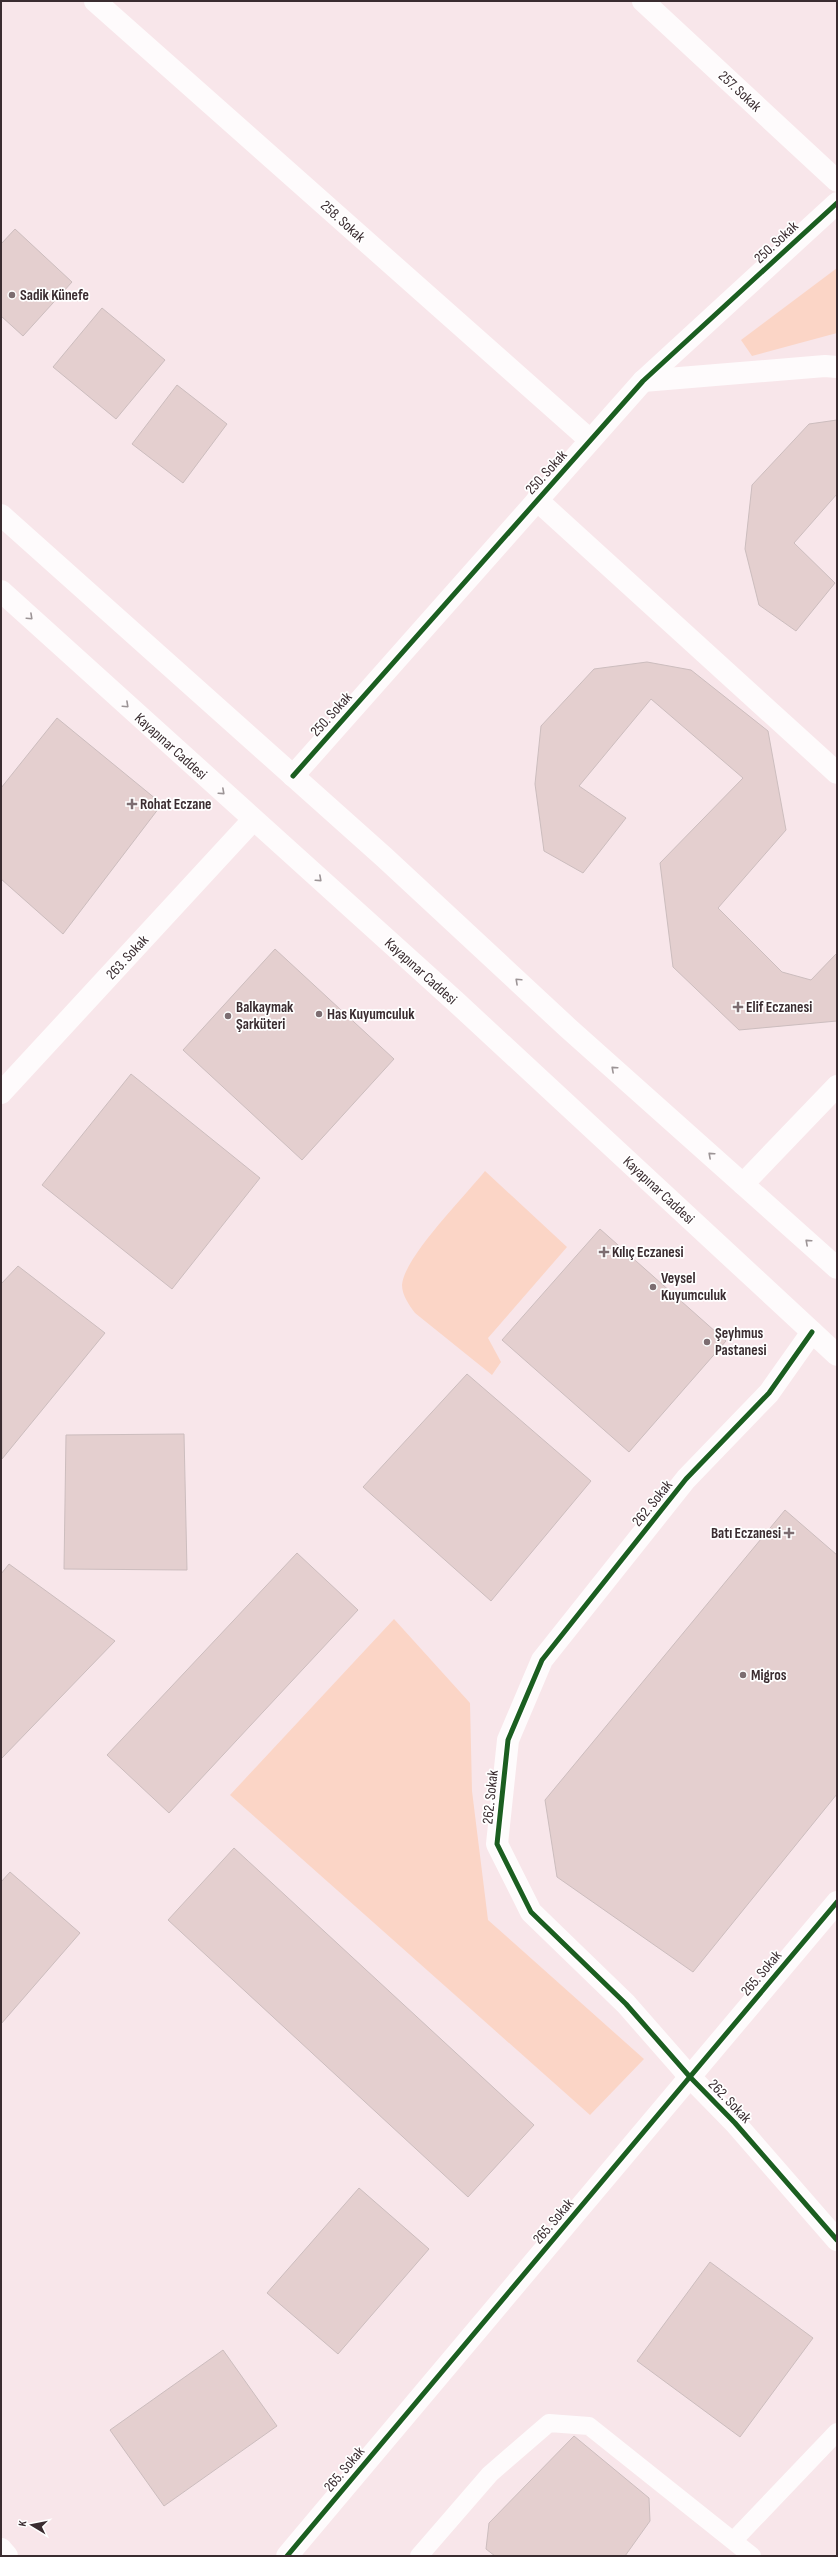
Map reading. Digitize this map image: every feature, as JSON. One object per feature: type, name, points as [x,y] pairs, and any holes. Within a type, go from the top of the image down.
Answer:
[{"type":"street","name":"258. Sokak","points":[[95,1],[590,440]]},
{"type":"street","name":"257. Sokak","points":[[643,1],[837,181]]},
{"type":"street","name":"250. Sokak","points":[[293,776],[643,381],[837,203]]},
{"type":"street","points":[[643,381],[833,365]]},
{"type":"street","points":[[537,500],[837,773]]},
{"type":"street","points":[[1,515],[293,776],[837,1268]]},
{"type":"street","name":"Kayapınar Caddesi","points":[[1,591],[461,1007],[837,1355]]},
{"type":"street","name":"263. Sokak","points":[[1,1093],[253,820]]},
{"type":"street","points":[[743,1184],[837,1086]]},
{"type":"street","name":"262. Sokak","points":[[812,1332],[770,1393],[686,1479],[542,1660],[508,1740],[497,1844],[531,1912],[626,2004],[690,2077],[735,2123],[837,2240]]},
{"type":"street","name":"265. Sokak","points":[[287,2556],[837,1902]]},
{"type":"street","points":[[1,2549],[7,2556]]},
{"type":"lane","points":[[419,2556],[490,2474],[549,2423],[589,2426],[734,2540],[752,2556]]},
{"type":"lane","points":[[734,2540],[837,2432]]},
{"type":"shaded area","points":[[837,268],[837,333],[752,356],[741,340]]},
{"type":"shaded area","points":[[485,1171],[567,1247],[488,1338],[501,1362],[492,1375],[415,1313],[408,1303],[402,1289],[405,1273],[424,1243]]},
{"type":"shaded area","points":[[394,1619],[470,1703],[472,1791],[488,1920],[644,2059],[590,2115],[230,1795]]},
{"type":"building","points":[[15,229],[72,282],[23,336],[1,316],[1,244]]},
{"type":"building","points":[[102,308],[165,360],[116,419],[53,367]]},
{"type":"building","points":[[177,385],[227,424],[183,483],[132,444]]},
{"type":"building","points":[[837,420],[837,494],[794,543],[835,583],[796,631],[759,605],[745,549],[752,485],[809,424]]},
{"type":"building","points":[[647,662],[691,670],[768,731],[786,830],[718,908],[782,972],[811,980],[837,953],[837,1021],[739,1030],[673,967],[660,863],[743,778],[651,699],[579,786],[626,818],[583,873],[544,851],[535,784],[541,726],[594,669]]},
{"type":"building","points":[[57,718],[162,804],[63,934],[1,879],[1,788]]},
{"type":"building","points":[[275,949],[394,1059],[302,1160],[183,1050]]},
{"type":"building","points":[[131,1074],[260,1178],[172,1289],[42,1185]]},
{"type":"building","points":[[600,1229],[726,1341],[629,1452],[502,1340]]},
{"type":"building","points":[[18,1266],[105,1333],[2,1459],[1,1284]]},
{"type":"building","points":[[467,1374],[591,1481],[491,1601],[363,1487]]},
{"type":"building","points":[[184,1434],[187,1570],[64,1569],[66,1435]]},
{"type":"building","name":"Migros","points":[[785,1510],[837,1555],[837,1794],[693,1972],[557,1877],[545,1800]]},
{"type":"building","points":[[297,1553],[358,1610],[169,1813],[107,1755]]},
{"type":"building","points":[[9,1564],[115,1641],[1,1759],[1,1574]]},
{"type":"building","points":[[234,1848],[534,2125],[468,2197],[168,1920]]},
{"type":"building","points":[[10,1872],[80,1933],[1,2024],[1,1882]]},
{"type":"building","points":[[359,2188],[429,2249],[338,2354],[267,2293]]},
{"type":"building","points":[[710,2262],[813,2338],[740,2437],[637,2361]]},
{"type":"building","points":[[223,2350],[277,2426],[164,2506],[110,2430]]},
{"type":"building","points":[[574,2436],[649,2498],[650,2521],[625,2556],[495,2556],[486,2549],[489,2523]]},
{"type":"cycle path","points":[[293,776],[643,381],[837,203]]},
{"type":"cycle path","points":[[812,1332],[769,1393],[686,1479],[542,1660],[508,1740],[497,1844],[531,1912],[626,2004],[690,2077],[735,2123],[837,2240]]},
{"type":"cycle path","points":[[287,2556],[837,1902]]},
{"type":"place","name":"Sadik Künefe","points":[[12,295]]},
{"type":"place","name":"Rohat Eczane","points":[[132,804]]},
{"type":"place","name":"Elif Eczanesi","points":[[738,1007]]},
{"type":"place","name":"Has Kuyumculuk","points":[[319,1014]]},
{"type":"place","name":"Balkaymak Şarküteri","points":[[228,1016]]},
{"type":"place","name":"Kılıç Eczanesi","points":[[604,1252]]},
{"type":"place","name":"Veysel Kuyumculuk","points":[[653,1287]]},
{"type":"place","name":"Şeyhmus Pastanesi","points":[[707,1342]]},
{"type":"place","name":"Batı Eczanesi","points":[[789,1533]]},
{"type":"place","name":"Migros","points":[[743,1675]]}]
